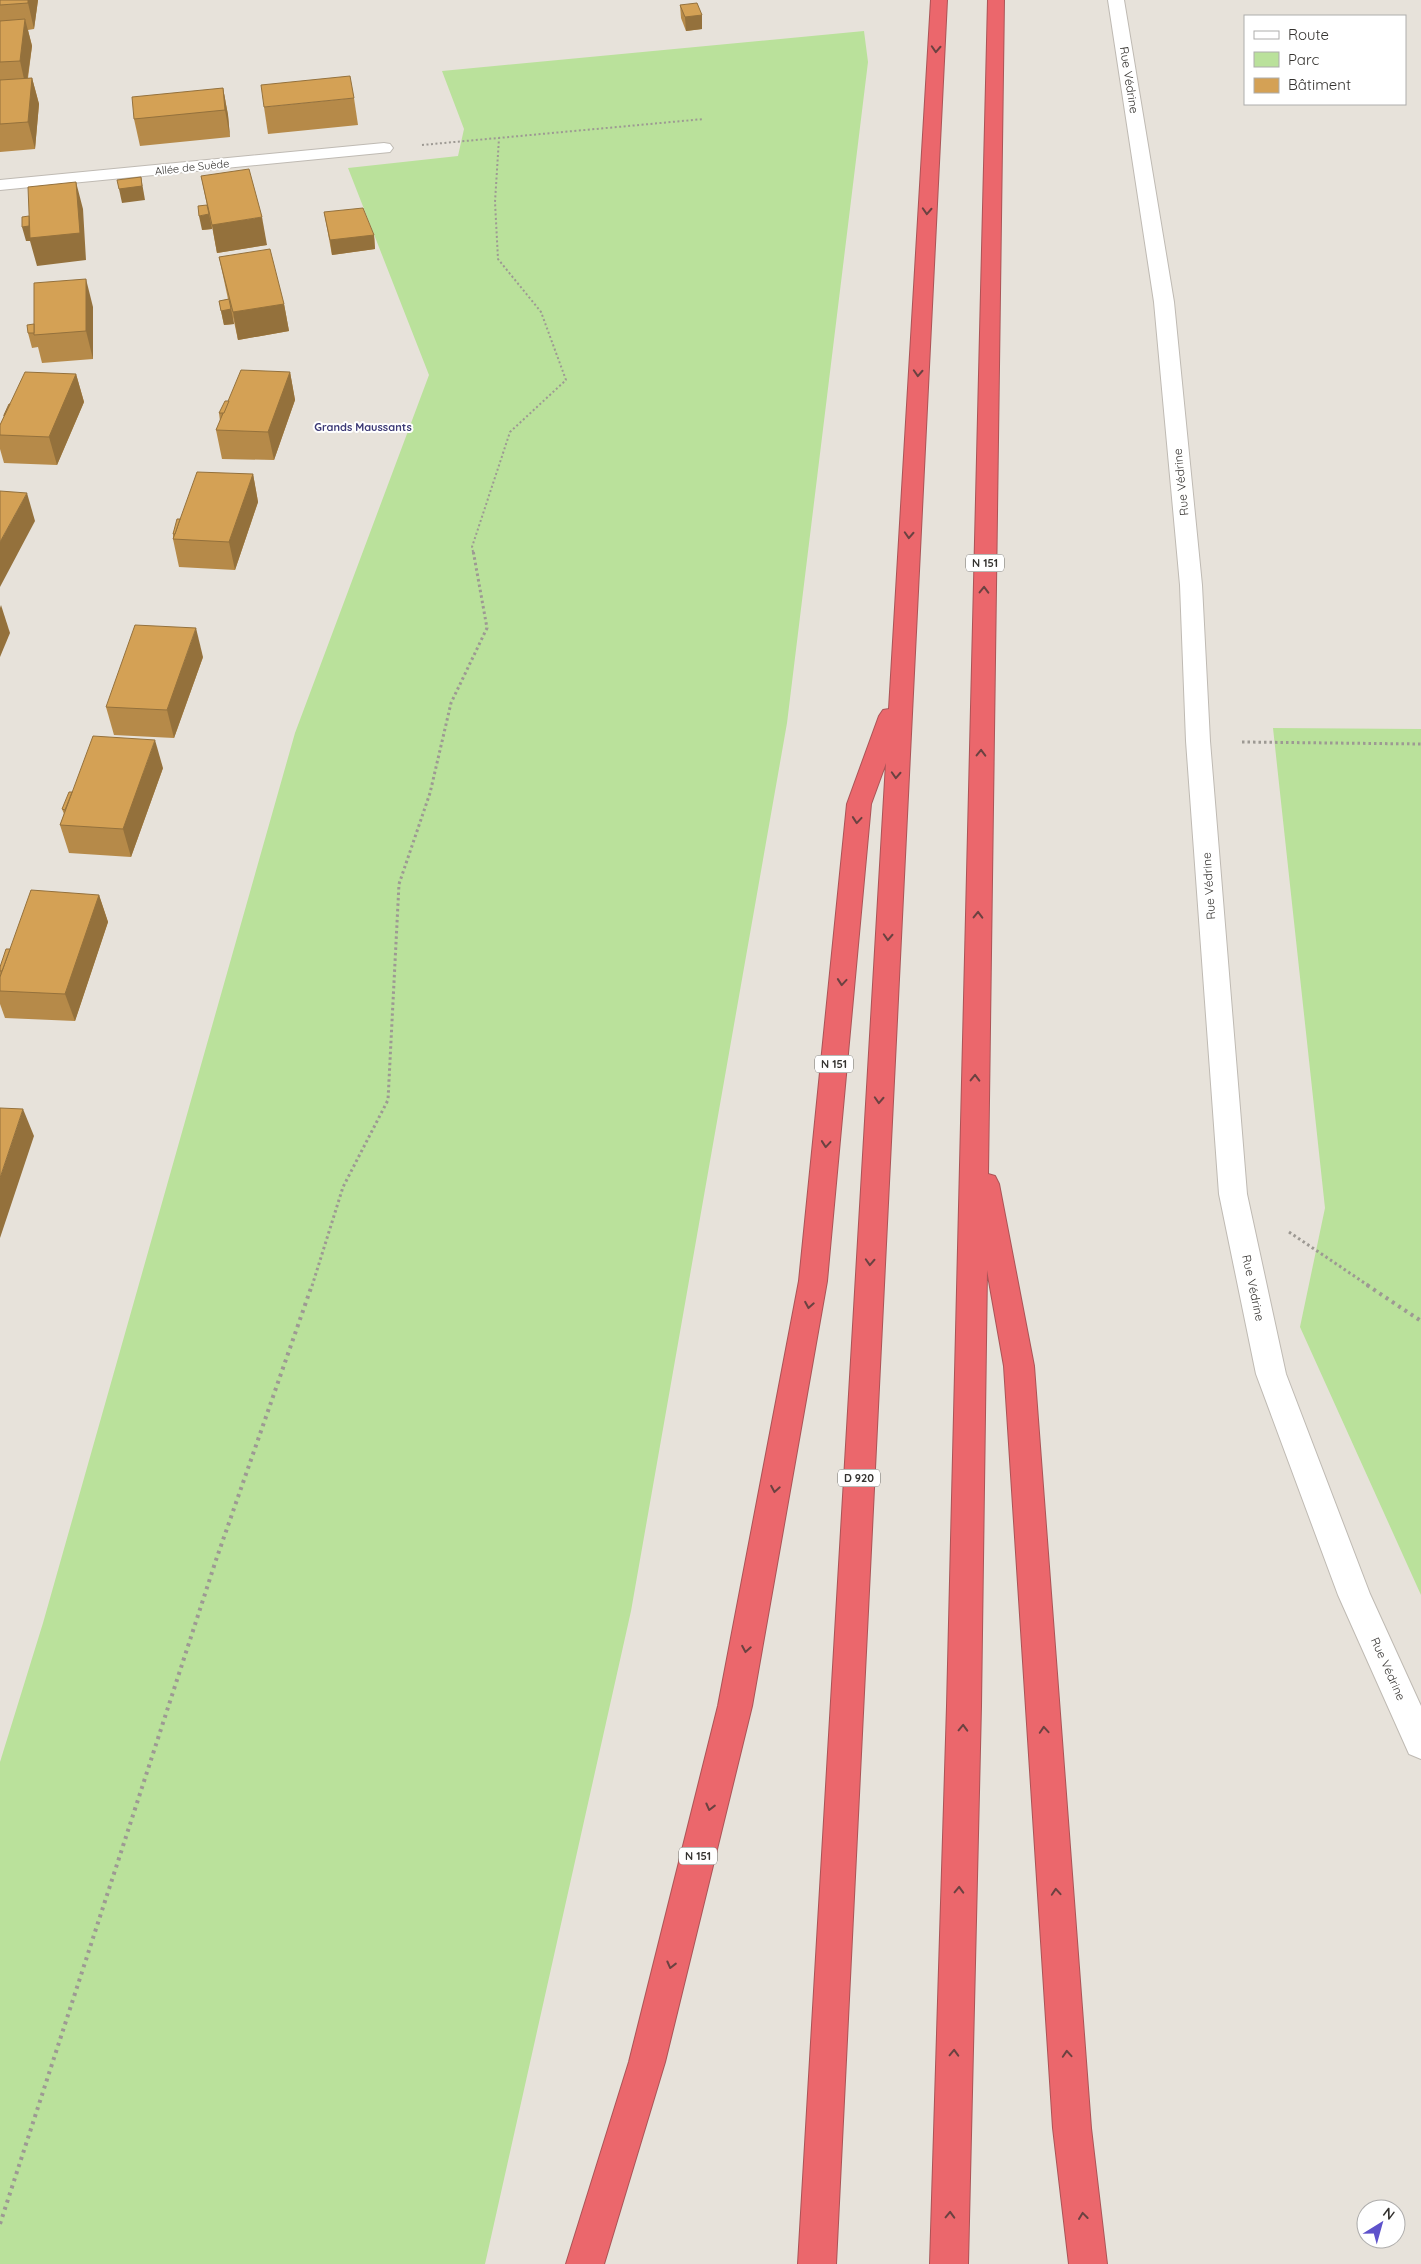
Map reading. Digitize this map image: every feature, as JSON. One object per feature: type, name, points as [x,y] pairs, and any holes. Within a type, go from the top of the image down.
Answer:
[{"type":"highway","name":"N 151","points":[[585,2264],[647,2062],[735,1706],[813,1281],[859,804],[901,692],[939,0]]},
{"type":"highway","name":"N 151","points":[[974,1126],[996,0]]},
{"type":"highway","name":"D 920","points":[[817,2264],[901,692]]},
{"type":"highway","points":[[949,2264],[964,1697],[974,1126]]},
{"type":"highway","points":[[974,1126],[1019,1366],[1072,2128],[1088,2264]]},
{"type":"street","name":"Rue Védrine","points":[[1116,0],[1164,302],[1191,585],[1198,741],[1233,1194],[1271,1374],[1354,1595],[1421,1743]]},
{"type":"street","name":"Allée de Suède","points":[[0,185],[384,148]]},
{"type":"path","points":[[384,148],[704,119]]},
{"type":"path","points":[[0,2224],[216,1560],[293,1344],[343,1187],[388,1100],[398,884],[430,793],[451,703],[487,628],[472,547],[510,432],[566,380],[541,312],[498,259],[495,202],[499,138]]},
{"type":"path","points":[[1198,741],[1421,744]]},
{"type":"path","points":[[1233,1194],[1421,1321]]},
{"type":"green space","points":[[864,31],[868,62],[787,723],[631,1611],[485,2264],[0,2264],[0,1762],[43,1623],[295,733],[429,375],[348,168],[458,156],[464,129],[442,71]]},
{"type":"green space","points":[[1273,728],[1421,729],[1421,1595],[1300,1327],[1325,1208]]},
{"type":"building","points":[[0,0],[28,0],[28,3],[0,5]]},
{"type":"building","points":[[697,3],[702,15],[685,17],[680,5]]},
{"type":"building","points":[[25,19],[20,61],[0,62],[0,21]]},
{"type":"building","points":[[350,76],[354,98],[264,107],[261,85]]},
{"type":"building","points":[[32,78],[28,122],[0,124],[0,80]]},
{"type":"building","points":[[223,88],[225,110],[134,119],[132,97]]},
{"type":"building","points":[[249,169],[262,217],[212,225],[201,176]]},
{"type":"building","points":[[141,177],[142,186],[119,189],[117,180]]},
{"type":"building","points":[[76,182],[80,233],[30,238],[28,187]]},
{"type":"building","points":[[207,205],[209,214],[199,216],[198,206]]},
{"type":"building","points":[[363,208],[374,235],[330,240],[324,212]]},
{"type":"building","points":[[29,216],[29,226],[22,227],[22,217]]},
{"type":"building","points":[[270,249],[284,304],[233,312],[219,257]]},
{"type":"building","points":[[86,279],[86,331],[34,335],[34,283]]},
{"type":"building","points":[[229,299],[231,309],[221,311],[219,301]]},
{"type":"building","points":[[34,324],[34,333],[28,333],[27,325]]},
{"type":"building","points":[[241,370],[290,372],[268,432],[216,430]]},
{"type":"building","points":[[25,372],[76,374],[49,437],[0,435],[0,425]]},
{"type":"building","points":[[225,401],[229,401],[224,413],[219,413]]},
{"type":"building","points":[[197,472],[253,474],[229,542],[173,539]]},
{"type":"building","points":[[0,491],[27,493],[0,542]]},
{"type":"building","points":[[177,519],[180,519],[175,534],[173,534]]},
{"type":"building","points":[[135,625],[196,628],[167,710],[106,707]]},
{"type":"building","points":[[93,736],[155,740],[123,829],[60,825]]},
{"type":"building","points":[[69,792],[72,792],[65,810],[62,809]]},
{"type":"building","points":[[31,890],[99,895],[65,994],[0,991],[0,977]]},
{"type":"building","points":[[6,949],[10,949],[2,971],[0,971],[0,967]]},
{"type":"building","points":[[0,1108],[23,1109],[0,1178]]},
{"type":"district","name":"Grands Maussants","points":[[363,427]]}]
